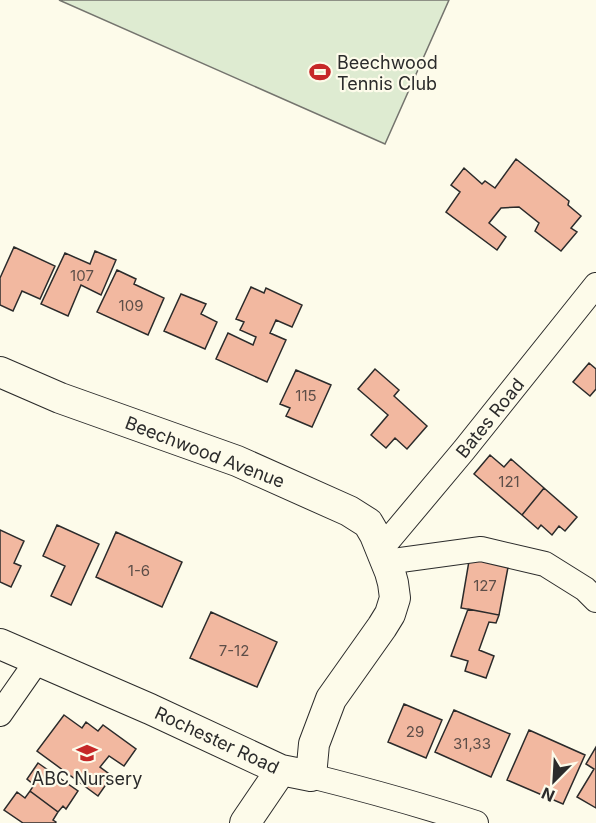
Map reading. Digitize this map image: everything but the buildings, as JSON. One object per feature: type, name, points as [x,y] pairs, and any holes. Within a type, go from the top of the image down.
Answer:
[{"type":"street","name":"Bates Road","points":[[383,555],[596,285]]},
{"type":"street","points":[[0,372],[60,398],[383,555],[481,549],[545,564],[585,589],[596,600]]},
{"type":"street","points":[[311,776],[314,744],[331,699],[390,614],[395,598],[393,583],[383,555]]},
{"type":"street","name":"Rochester Road","points":[[0,644],[150,709],[281,770],[366,789],[476,823]]},
{"type":"street","points":[[0,714],[38,661]]},
{"type":"street","points":[[245,823],[281,770]]},
{"type":"green space","name":"Beechwood Tennis Club","points":[[59,0],[449,0],[385,144]]},
{"type":"place","name":"Beechwood Tennis Club","points":[[320,72]]},
{"type":"place","name":"ABC Nursery","points":[[87,753]]}]
